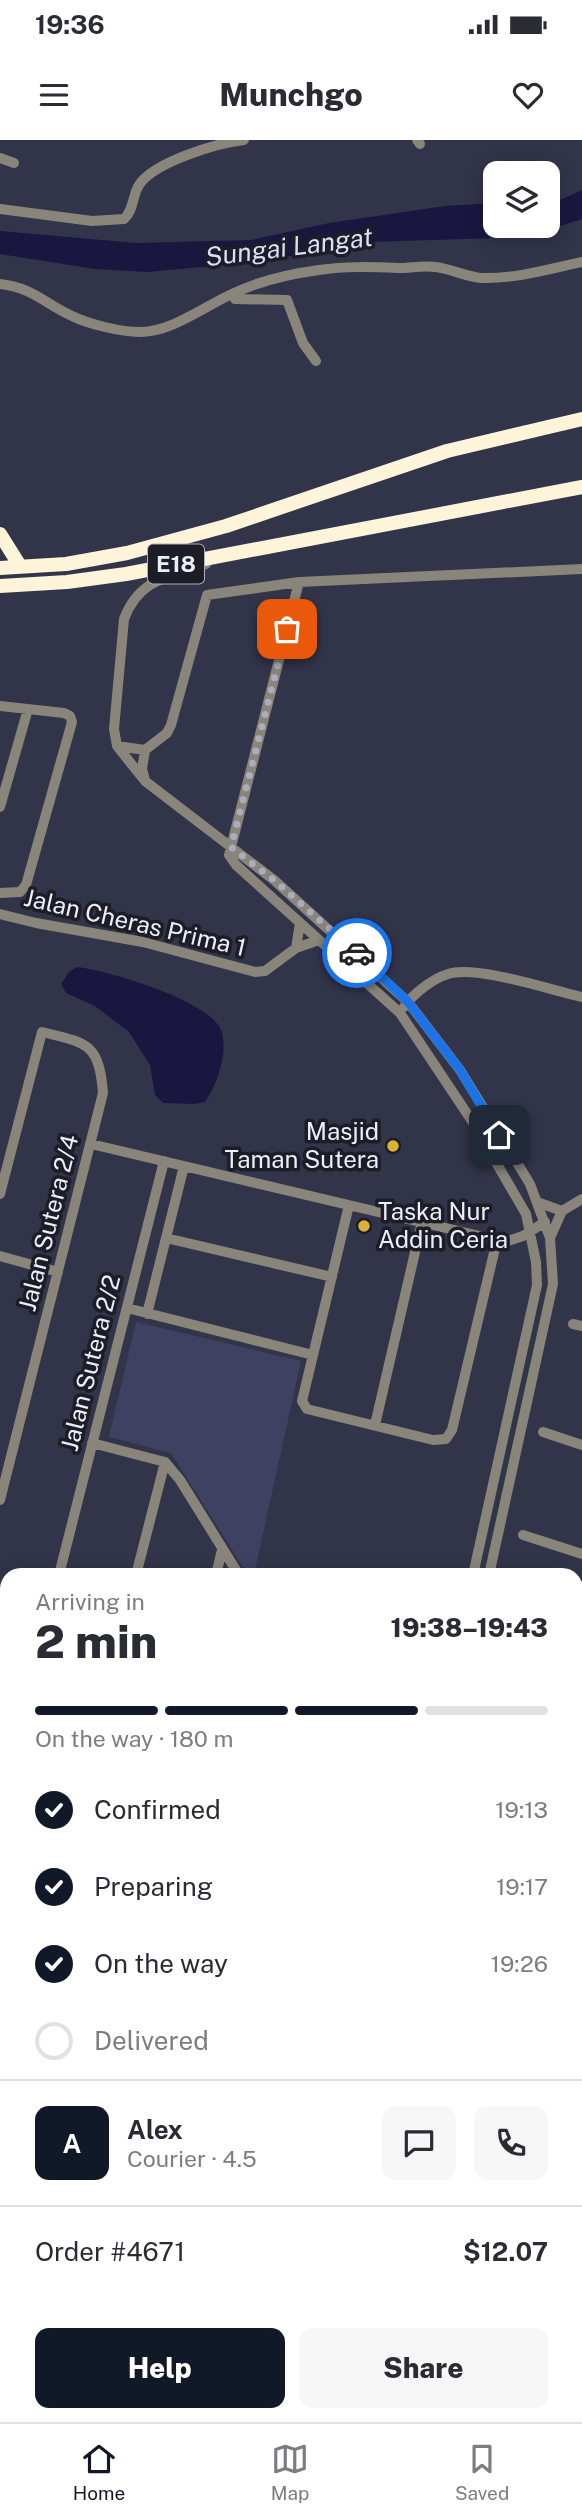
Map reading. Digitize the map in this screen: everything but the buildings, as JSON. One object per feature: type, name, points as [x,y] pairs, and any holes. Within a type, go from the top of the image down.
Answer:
[{"type":"highway","name":"E18","points":[[0,568],[66,564],[127,553],[226,526],[447,452],[582,419]]},
{"type":"highway","name":"E18","points":[[0,586],[99,579],[582,487]]},
{"type":"highway","points":[[0,534],[20,566]]},
{"type":"street","points":[[0,209],[92,221],[124,219],[129,215],[136,191],[145,177],[180,158],[244,140]]},
{"type":"street","points":[[0,158],[14,163]]},
{"type":"street","points":[[0,284],[34,292],[78,319],[139,332],[164,327],[256,284],[321,270],[364,266],[425,266],[482,278],[504,277],[582,262]]},
{"type":"street","points":[[235,299],[287,300],[299,335],[316,361]]},
{"type":"street","points":[[253,548],[144,587],[130,602],[122,632],[114,729],[117,746],[145,780],[331,930],[408,1002],[460,1070],[530,1184],[550,1238],[553,1284],[491,1568]]},
{"type":"street","points":[[145,780],[142,769],[145,750],[167,733],[171,725],[207,595],[299,582],[582,569]]},
{"type":"street","points":[[299,582],[229,855],[230,860],[400,1013],[490,1149],[526,1214],[536,1262],[537,1285],[475,1568]]},
{"type":"street","points":[[0,705],[64,713],[72,722],[26,885],[20,892],[0,893]]},
{"type":"street","points":[[0,807],[28,709]]},
{"type":"street","points":[[117,746],[145,750]]},
{"type":"street","name":"Jalan Cheras Prima 1","points":[[0,914],[143,942],[255,972],[265,971],[296,948],[319,940]]},
{"type":"street","points":[[296,948],[300,923]]},
{"type":"street","points":[[400,1013],[408,1002],[435,979],[463,972],[478,973],[582,997]]},
{"type":"street","name":"Jalan Sutera 2/4","points":[[0,1194],[42,1032],[89,1047],[97,1057],[103,1093],[0,1500]]},
{"type":"street","points":[[90,1144],[497,1240],[513,1241],[545,1222]]},
{"type":"street","name":"Jalan Sutera 2/2","points":[[61,1568],[164,1161]]},
{"type":"street","points":[[147,1314],[184,1166]]},
{"type":"street","points":[[550,1238],[562,1211],[582,1199]]},
{"type":"street","points":[[537,1202],[562,1211]]},
{"type":"street","points":[[349,1205],[302,1401],[307,1409],[433,1440],[446,1439],[452,1430],[497,1240]]},
{"type":"street","points":[[374,1426],[422,1222]]},
{"type":"street","points":[[166,1238],[332,1277]]},
{"type":"street","points":[[0,1256],[58,1272]]},
{"type":"street","points":[[127,1308],[313,1355]]},
{"type":"street","points":[[543,1432],[582,1445]]},
{"type":"street","points":[[92,1443],[165,1462],[180,1480],[234,1568]]},
{"type":"street","points":[[138,1568],[165,1462]]},
{"type":"street","points":[[523,1535],[582,1554]]},
{"type":"street","points":[[218,1568],[222,1550]]},
{"type":"shaded area","points":[[136,1322],[301,1361],[255,1568],[243,1567],[171,1453],[109,1437]]},
{"type":"water","points":[[582,190],[582,219],[560,226],[560,200]]},
{"type":"water","name":"Sungai Langat","points":[[483,204],[483,238],[495,238],[371,242],[256,262],[148,272],[95,269],[0,254],[0,231],[136,243],[251,240],[329,223],[445,206]]},
{"type":"water","points":[[77,967],[111,974],[156,989],[198,1008],[213,1019],[221,1030],[224,1048],[214,1087],[205,1102],[163,1103],[155,1095],[150,1065],[129,1032],[95,1006],[66,993],[61,984],[69,972]]},
{"type":"way so far","points":[[287,629],[231,847],[274,880],[357,953]]},
{"type":"place","name":"Masjid Taman Sutera","points":[[393,1146]]},
{"type":"place","name":"Taska Nur Addin Ceria","points":[[364,1226]]},
{"type":"route","points":[[357,953],[408,1002],[460,1070],[499,1135]]}]
